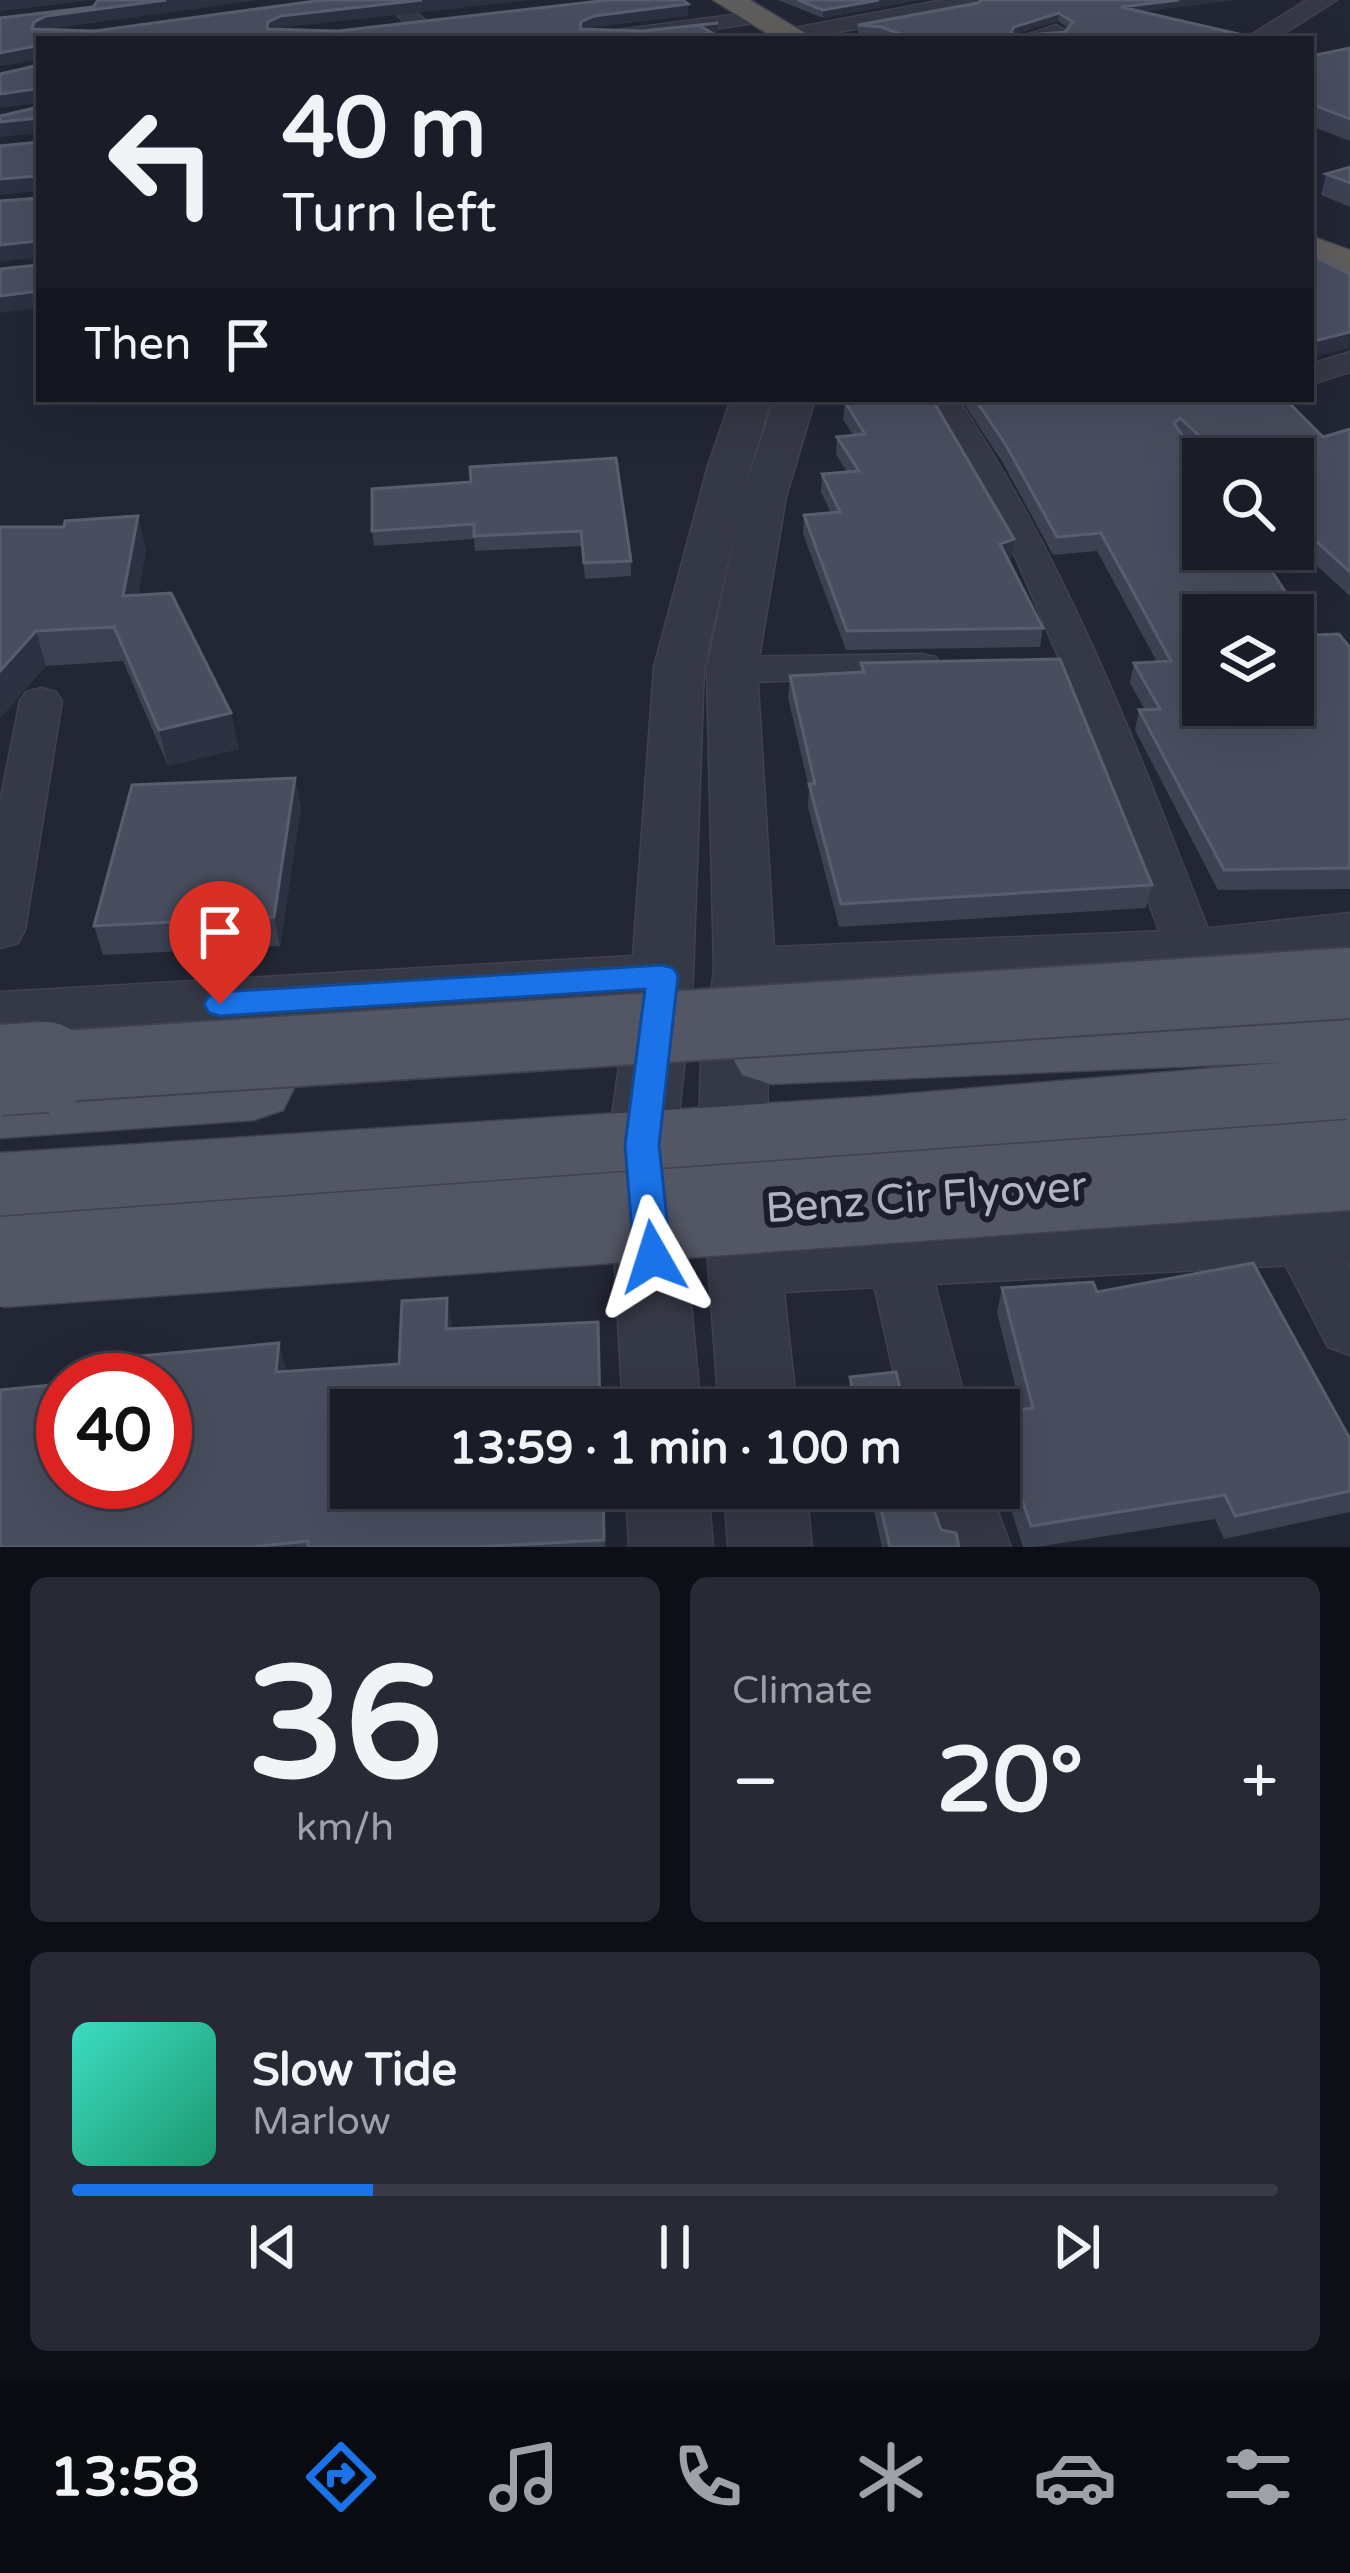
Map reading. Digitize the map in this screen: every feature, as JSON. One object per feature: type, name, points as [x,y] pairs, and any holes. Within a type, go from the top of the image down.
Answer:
[{"type":"highway","points":[[700,0],[791,36]]},
{"type":"highway","points":[[1321,236],[1350,266]]},
{"type":"main road","points":[[0,1070],[1350,982]]},
{"type":"main road","points":[[0,1106],[733,1054],[1350,1030]]},
{"type":"main road","points":[[0,1189],[733,1139],[1350,1089]]},
{"type":"main road","name":"Benz Cir Flyover","points":[[0,1262],[1350,1165]]},
{"type":"street","points":[[392,0],[421,27]]},
{"type":"street","points":[[799,36],[976,0]]},
{"type":"street","points":[[1262,36],[1323,0]]},
{"type":"street","points":[[1285,36],[1348,0]]},
{"type":"street","points":[[618,36],[741,20]]},
{"type":"street","points":[[1037,36],[1056,31]]},
{"type":"street","points":[[1314,373],[1350,362]]},
{"type":"street","points":[[661,1389],[642,1145],[662,976],[679,667],[729,466],[750,402]]},
{"type":"street","points":[[756,1389],[733,1139],[733,1054],[745,971],[732,670],[764,497],[794,402]]},
{"type":"street","points":[[945,404],[1021,528],[1082,663],[1192,952]]},
{"type":"street","points":[[1035,664],[1082,663]]},
{"type":"street","points":[[732,670],[965,665]]},
{"type":"street","points":[[0,930],[41,701]]},
{"type":"street","points":[[745,971],[1192,952],[1350,935]]},
{"type":"street","points":[[0,1016],[662,976]]},
{"type":"street","points":[[745,1263],[1325,1234],[1350,1327]]},
{"type":"street","points":[[897,1254],[930,1389]]},
{"type":"street","points":[[0,1298],[653,1257]]},
{"type":"street","points":[[668,1509],[670,1547]]},
{"type":"street","points":[[767,1509],[770,1547]]},
{"type":"street","points":[[962,1509],[976,1547]]},
{"type":"building","points":[[98,0],[166,0],[46,16],[34,22],[32,29],[95,31],[323,0],[422,0],[281,16],[268,22],[267,29],[338,31],[609,0],[683,0],[688,4],[594,16],[581,22],[580,29],[643,31],[699,25],[712,33],[36,36],[36,47],[0,53],[0,18],[93,7]]},
{"type":"building","points":[[798,0],[879,0],[823,10]]},
{"type":"building","points":[[982,0],[1179,0],[1121,7],[1247,36],[1015,36],[906,36],[858,25]],"holes":[[[1059,13],[1073,22],[1065,32],[1015,36],[1011,32]]]},
{"type":"building","points":[[1350,48],[1350,119],[1314,105],[1314,55]]},
{"type":"building","points":[[36,66],[36,90],[0,94],[0,74]]},
{"type":"building","points":[[36,108],[36,118],[0,122],[0,116]]},
{"type":"building","points":[[36,142],[36,176],[0,179],[0,146]]},
{"type":"building","points":[[1350,167],[1350,183],[1326,174]]},
{"type":"building","points":[[36,198],[36,241],[0,245],[0,201]]},
{"type":"building","points":[[1314,256],[1350,274],[1350,332],[1314,341]]},
{"type":"building","points":[[36,265],[36,291],[0,296],[0,269]]},
{"type":"building","points":[[845,402],[934,402],[1014,539],[1000,544],[1043,628],[847,631],[804,515],[840,512],[822,474],[859,471],[837,437],[865,434]]},
{"type":"building","points":[[977,402],[1288,402],[1323,437],[1350,429],[1350,572],[1314,539],[1314,438],[1202,438],[1180,418],[1174,423],[1184,438],[1182,570],[1271,570],[1287,594],[1182,594],[1182,726],[1314,726],[1314,635],[1339,634],[1350,648],[1350,868],[1224,870],[1139,710],[1160,709],[1134,663],[1171,661],[1101,533],[1057,537]]},
{"type":"building","points":[[616,458],[631,561],[584,563],[581,531],[474,536],[474,524],[372,531],[372,489],[471,482],[470,467]]},
{"type":"building","points":[[138,516],[123,596],[171,593],[231,713],[159,730],[114,627],[36,631],[0,671],[0,527],[64,527],[65,521]]},
{"type":"building","points":[[1060,659],[1152,885],[841,904],[809,784],[815,784],[790,676],[864,672],[861,663]]},
{"type":"building","points":[[295,778],[274,917],[94,926],[132,785]]},
{"type":"building","points":[[1253,1263],[1350,1439],[1350,1491],[1235,1516],[1225,1495],[1031,1526],[1020,1493],[1020,1410],[1033,1408],[1002,1288],[1093,1282],[1097,1292]]},
{"type":"building","points":[[447,1298],[446,1329],[598,1322],[600,1389],[330,1389],[330,1509],[603,1509],[604,1540],[473,1547],[308,1547],[308,1541],[252,1547],[0,1547],[0,1390],[36,1387],[36,1509],[192,1509],[192,1353],[172,1353],[279,1343],[276,1372],[399,1364],[402,1301]]},
{"type":"building","points":[[896,1372],[900,1389],[853,1389],[850,1377]]},
{"type":"building","points":[[881,1509],[934,1509],[941,1530],[956,1533],[959,1547],[890,1547]]},
{"type":"route","points":[[220,1004],[662,976],[642,1145],[653,1257]]}]
